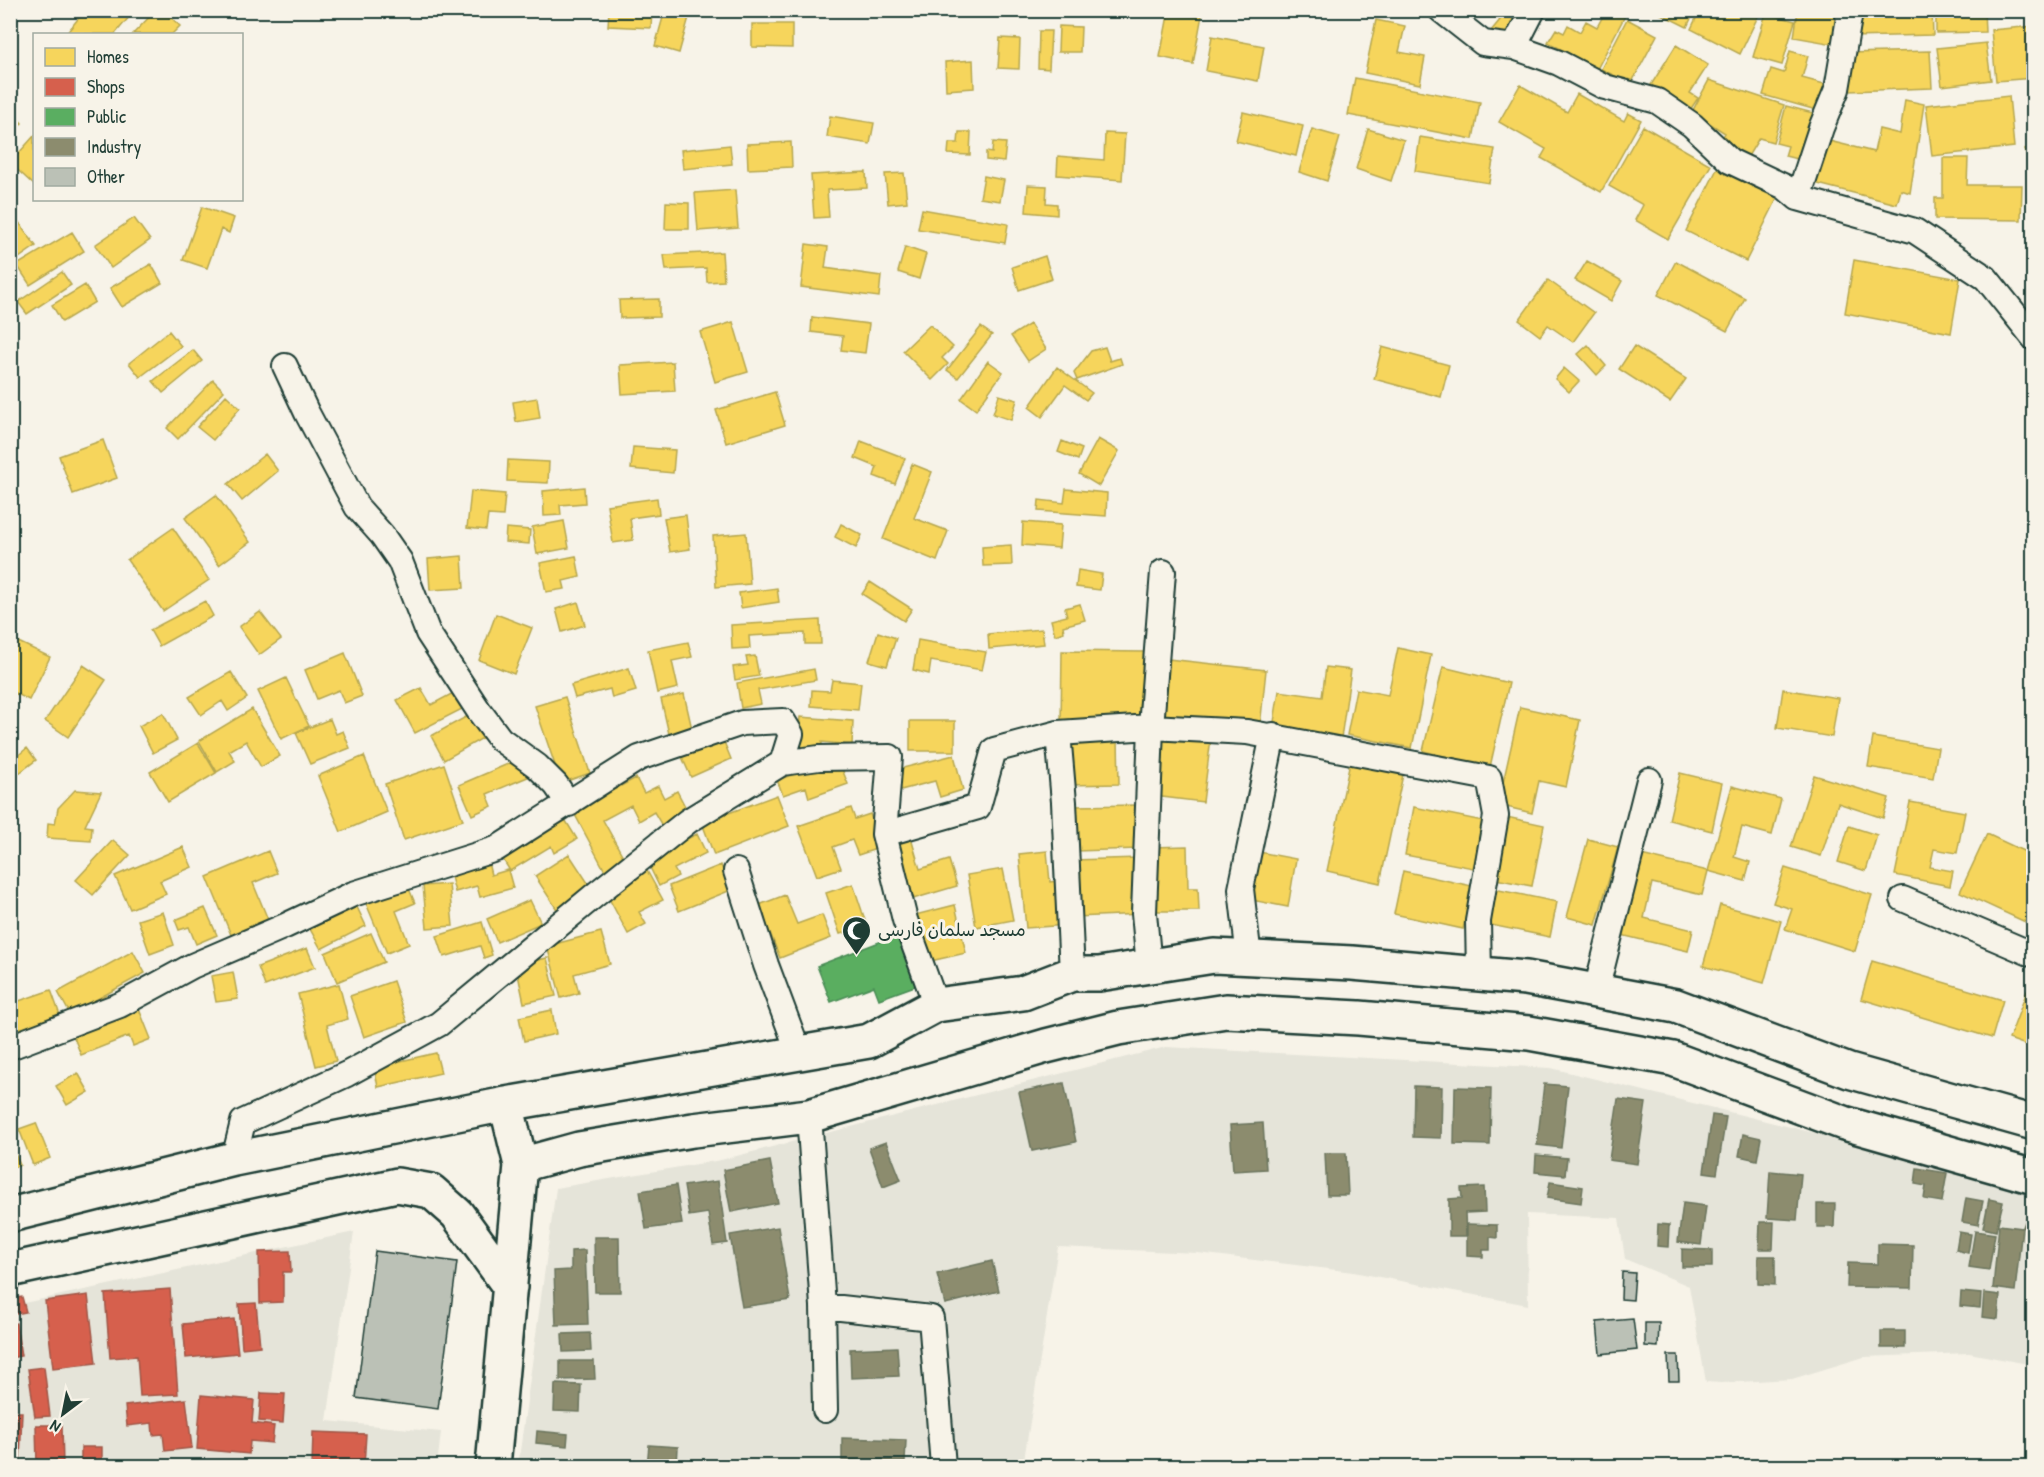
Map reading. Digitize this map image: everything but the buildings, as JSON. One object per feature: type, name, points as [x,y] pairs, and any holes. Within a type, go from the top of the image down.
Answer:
[{"type":"main road","points":[[10,1215],[234,1159],[506,1104],[869,1041],[936,1005],[1023,993],[1072,975],[1099,974],[1214,956],[1352,963],[1526,978],[1676,1006],[1849,1071],[2034,1123]]},
{"type":"main road","points":[[521,1165],[579,1149],[670,1133],[809,1116],[1046,1046],[1118,1028],[1226,1011],[1359,1018],[1529,1033],[1672,1059],[1844,1123],[2034,1177]]},
{"type":"main road","points":[[493,1467],[521,1165],[506,1104]]},
{"type":"main road","points":[[10,1270],[398,1185],[431,1191],[457,1214],[510,1287]]},
{"type":"street","points":[[1441,10],[1483,43],[1514,47],[1559,63],[1605,87],[1658,101],[1692,125],[1730,161],[1785,187],[1798,198],[1915,231],[1986,278],[2034,338]]},
{"type":"street","points":[[1514,47],[1533,10]]},
{"type":"street","points":[[1798,198],[1821,128],[1837,89],[1849,18],[1846,10]]},
{"type":"street","points":[[285,366],[357,507],[382,535],[400,561],[428,633],[500,739],[537,766],[556,785],[569,804]]},
{"type":"street","points":[[1149,967],[1144,913],[1151,727],[1163,572]]},
{"type":"street","points":[[10,1047],[120,1005],[192,966],[353,894],[496,849],[639,758],[742,723],[783,721],[791,734],[782,763]]},
{"type":"street","points":[[884,834],[978,807],[994,750],[1058,733],[1151,727],[1247,732],[1273,735],[1489,778],[1496,816],[1478,921],[1479,974]]},
{"type":"street","points":[[1058,733],[1064,802],[1072,975]]},
{"type":"street","points":[[1249,958],[1241,889],[1273,735]]},
{"type":"street","points":[[234,1159],[243,1122],[347,1074],[439,1024],[688,821],[782,763],[819,758],[890,757],[884,834],[905,920],[936,1005]]},
{"type":"street","points":[[1596,991],[1649,780]]},
{"type":"street","points":[[736,871],[766,965],[799,1053]]},
{"type":"street","points":[[1903,898],[2034,955]]},
{"type":"street","points":[[809,1116],[823,1306],[825,1410]]},
{"type":"street","points":[[823,1306],[931,1318],[943,1467]]},
{"type":"shaded area","points":[[1166,1047],[1551,1068],[2033,1187],[2033,1365],[1969,1353],[1864,1357],[1792,1379],[1706,1382],[1689,1286],[1625,1259],[1619,1218],[1527,1214],[1528,1305],[1353,1272],[1198,1253],[1058,1247],[1023,1466],[518,1466],[556,1188],[721,1160]]},
{"type":"shaded area","points":[[354,1232],[327,1421],[441,1432],[437,1466],[11,1466],[10,1306]]},
{"type":"place","name":"مسجد سلمان فارسی","points":[[857,956]]}]
